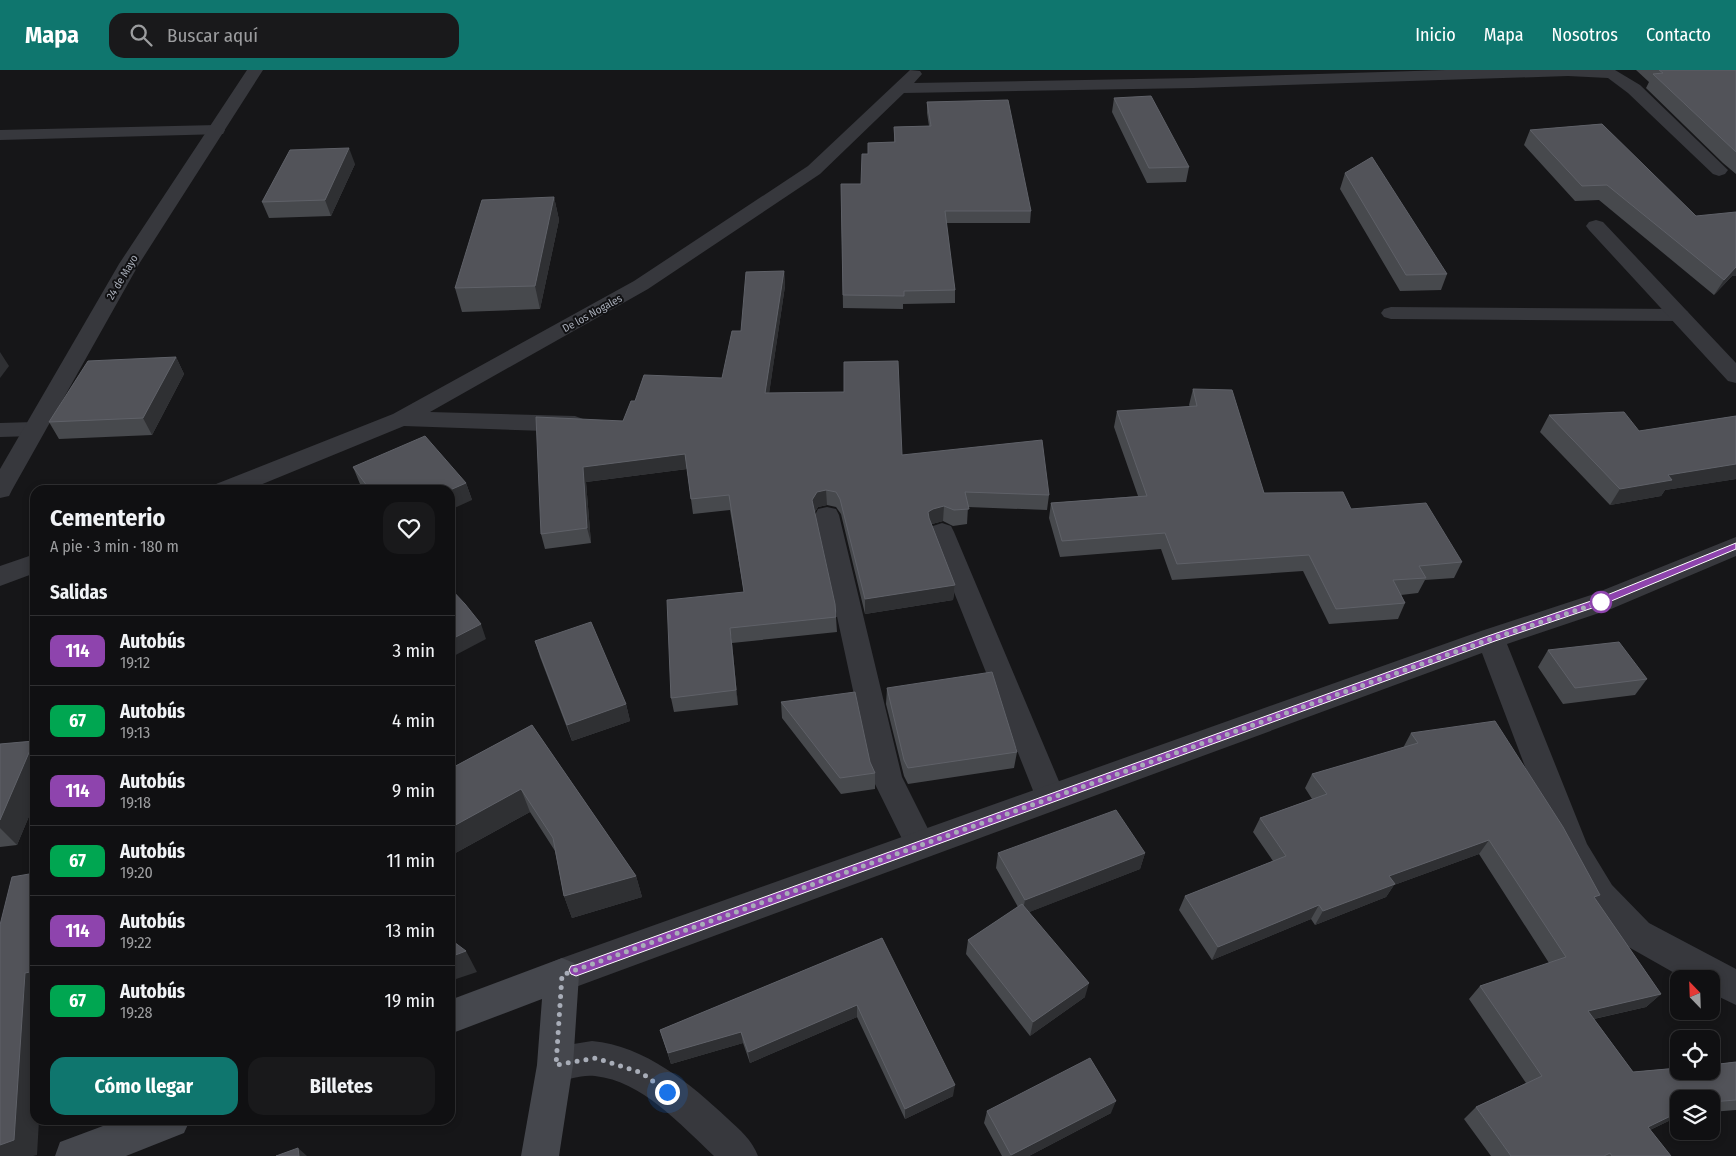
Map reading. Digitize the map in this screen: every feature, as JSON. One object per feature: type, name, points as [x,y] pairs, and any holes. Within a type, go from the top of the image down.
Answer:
[{"type":"street","name":"24 de Mayo","points":[[0,490],[129,264],[255,70]]},
{"type":"street","name":"De los Nogales","points":[[237,485],[401,419],[641,285],[814,170],[901,88],[917,70]]},
{"type":"street","points":[[901,88],[1193,83],[1578,71],[1604,72],[1614,75],[1634,89],[1720,170]]},
{"type":"street","points":[[1596,226],[1736,376]]},
{"type":"street","points":[[401,419],[598,425]]},
{"type":"street","points":[[455,1015],[1491,639],[1601,602],[1736,546]]},
{"type":"street","points":[[0,576],[30,565]]},
{"type":"street","points":[[1491,639],[1573,851],[1600,896],[1637,934],[1736,988]]},
{"type":"street","points":[[540,1156],[556,1065],[569,973]]},
{"type":"street","points":[[74,1156],[158,1125]]},
{"type":"lane","points":[[0,135],[217,130]]},
{"type":"lane","points":[[1391,313],[1680,315]]},
{"type":"lane","points":[[0,430],[34,429]]},
{"type":"lane","points":[[827,516],[887,778],[921,845]]},
{"type":"lane","points":[[942,532],[1051,798]]},
{"type":"lane","points":[[556,1065],[596,1058],[642,1073],[693,1111],[740,1156]]},
{"type":"building","points":[[1659,70],[1736,70],[1736,152],[1653,74],[1663,73]]},
{"type":"building","points":[[1151,96],[1189,167],[1149,168],[1114,98]]},
{"type":"building","points":[[1008,100],[1031,211],[945,211],[955,290],[904,291],[904,296],[843,295],[841,184],[861,184],[862,154],[868,154],[868,143],[895,142],[894,127],[931,126],[927,102]]},
{"type":"building","points":[[1602,124],[1696,216],[1736,212],[1736,267],[1724,280],[1607,185],[1582,186],[1530,130]]},
{"type":"building","points":[[349,148],[325,200],[262,202],[290,150]]},
{"type":"building","points":[[1372,157],[1447,274],[1406,275],[1345,173]]},
{"type":"building","points":[[554,197],[535,286],[455,288],[482,200]]},
{"type":"building","points":[[784,271],[765,393],[844,392],[844,362],[898,361],[902,455],[1042,440],[1049,495],[965,492],[969,509],[954,510],[944,506],[933,509],[928,512],[929,518],[955,585],[865,599],[840,499],[836,492],[826,490],[817,492],[812,500],[835,604],[836,617],[730,628],[736,690],[671,698],[667,600],[744,592],[729,495],[691,499],[685,454],[583,467],[587,528],[541,534],[536,417],[623,421],[631,401],[635,401],[644,375],[722,378],[732,331],[741,331],[746,272]]},
{"type":"building","points":[[176,357],[143,418],[49,422],[88,361]]},
{"type":"building","points":[[1193,389],[1232,390],[1264,493],[1343,492],[1351,509],[1426,503],[1462,562],[1419,566],[1426,578],[1393,580],[1405,603],[1336,609],[1309,555],[1177,564],[1165,533],[1062,541],[1051,503],[1147,496],[1117,411],[1197,406]]},
{"type":"building","points":[[1624,412],[1639,431],[1736,416],[1736,464],[1668,475],[1672,480],[1620,489],[1549,415]]},
{"type":"building","points":[[425,436],[466,483],[455,488],[455,485],[366,485],[353,467]]},
{"type":"building","points":[[455,593],[465,604],[481,624],[455,637]]},
{"type":"building","points":[[591,622],[626,704],[567,725],[535,641]]},
{"type":"building","points":[[1619,642],[1647,679],[1575,688],[1548,650]]},
{"type":"building","points":[[992,672],[1017,752],[908,768],[904,760],[887,688]]},
{"type":"building","points":[[855,692],[870,762],[875,773],[840,778],[781,702]]},
{"type":"building","points":[[1495,721],[1563,827],[1600,895],[1594,897],[1661,994],[1588,1011],[1633,1072],[1670,1069],[1670,1080],[1720,1080],[1720,1064],[1736,1062],[1736,1100],[1720,1101],[1720,1090],[1670,1090],[1670,1116],[1648,1127],[1671,1156],[1612,1156],[1610,1153],[1604,1156],[1511,1156],[1476,1107],[1542,1076],[1480,986],[1566,957],[1489,840],[1389,876],[1395,884],[1323,911],[1319,905],[1218,947],[1185,896],[1286,856],[1260,818],[1327,794],[1312,774],[1418,743],[1411,733]]},
{"type":"building","points":[[532,725],[636,876],[564,896],[553,838],[521,789],[455,825],[455,766]]},
{"type":"building","points":[[30,741],[30,750],[0,820],[0,744]]},
{"type":"building","points":[[1116,810],[1145,853],[1025,900],[998,853]]},
{"type":"building","points":[[30,874],[30,972],[25,973],[14,1140],[0,1145],[0,925],[12,877]]},
{"type":"building","points":[[1022,904],[1089,983],[1033,1022],[968,940]]},
{"type":"building","points":[[882,938],[955,1085],[905,1109],[857,1005],[748,1052],[741,1032],[668,1053],[660,1030]]},
{"type":"building","points":[[455,943],[466,951],[455,955]]},
{"type":"building","points":[[1090,1058],[1116,1101],[1011,1155],[987,1111]]},
{"type":"building","points":[[298,1148],[299,1156],[276,1156]]},
{"type":"bus line","name":"114","points":[[576,970],[1491,639],[1601,602],[1736,546]]},
{"type":"route","points":[[667,1092],[642,1073],[596,1058],[556,1065],[562,975],[1491,639],[1601,602]]}]
